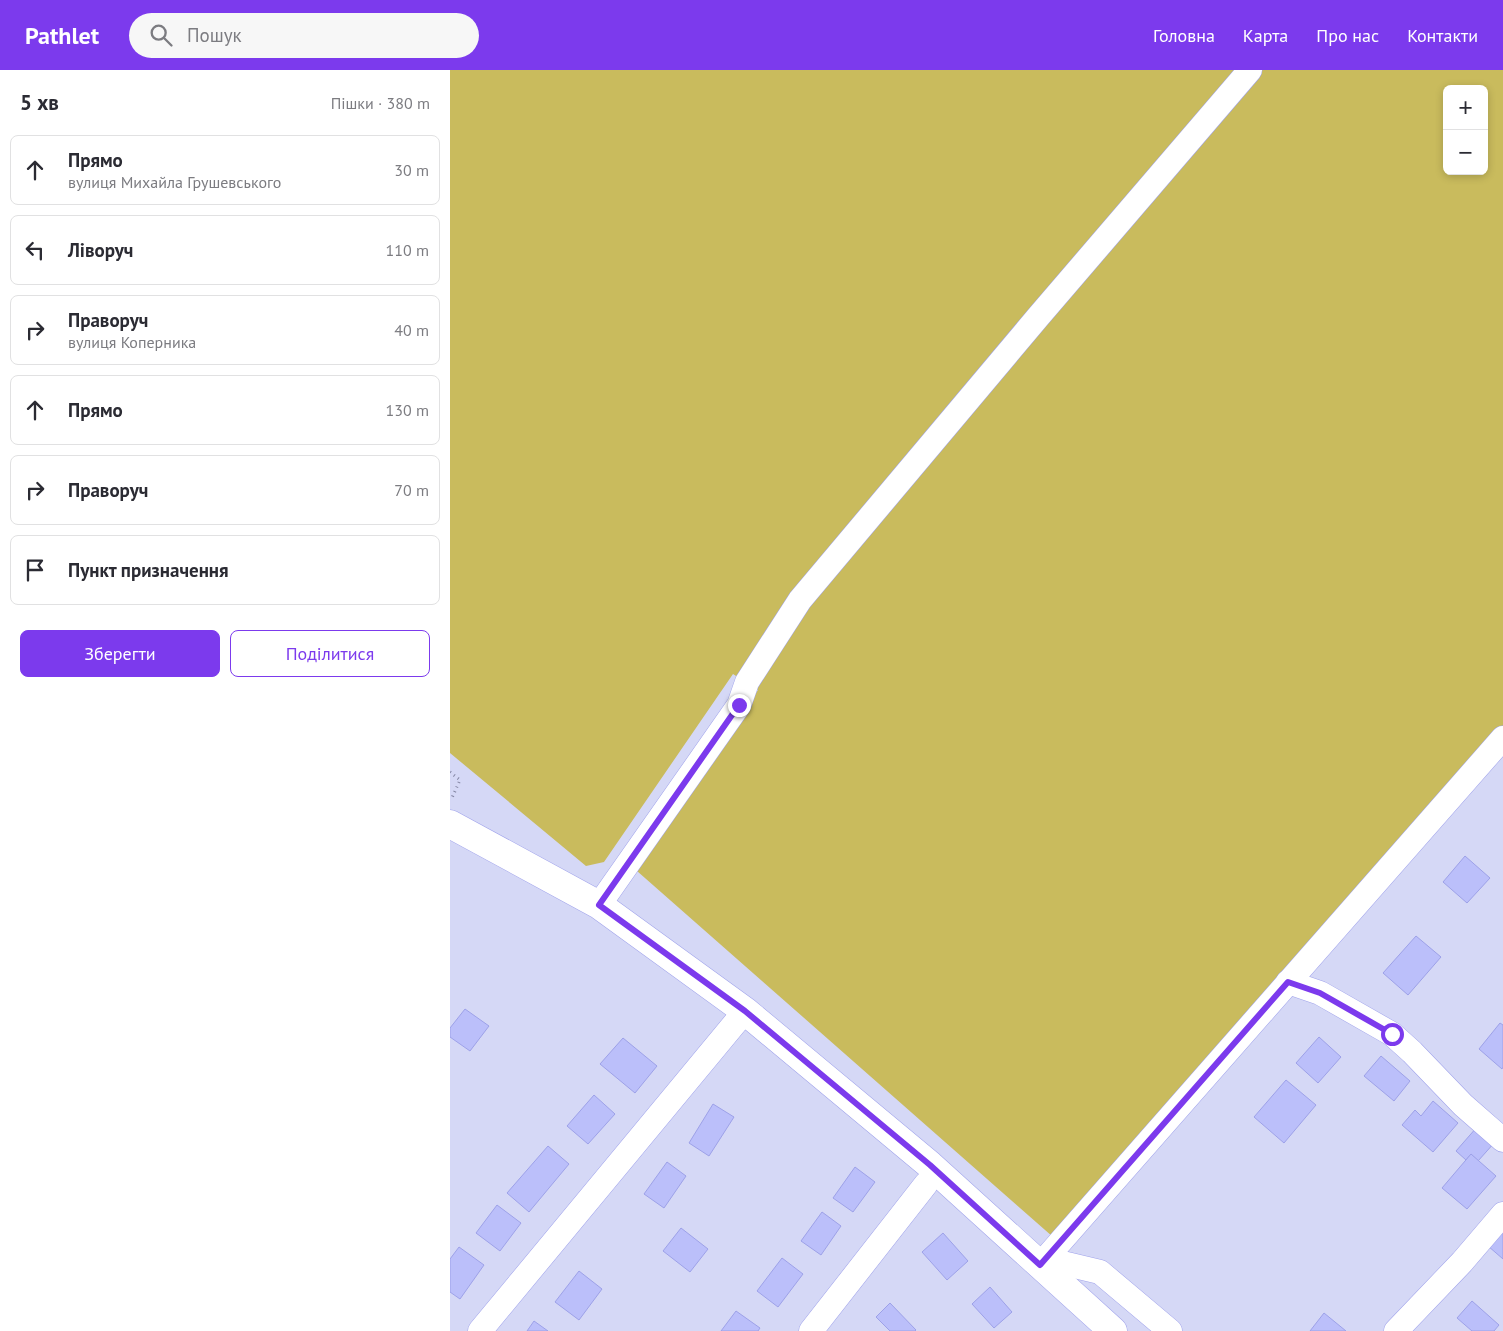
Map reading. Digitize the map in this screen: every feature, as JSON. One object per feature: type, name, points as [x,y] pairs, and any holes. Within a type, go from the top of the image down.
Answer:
[{"type":"main road","points":[[450,824],[599,905],[745,1011],[931,1177],[1040,1265],[1113,1331]]},
{"type":"street","points":[[599,905],[739,705],[747,682],[800,600],[1038,317],[1250,70]]},
{"type":"street","points":[[1040,1265],[1503,738]]},
{"type":"street","points":[[1288,982],[1320,993],[1392,1034],[1463,1105],[1503,1140]]},
{"type":"street","points":[[480,1331],[745,1011]]},
{"type":"street","points":[[811,1331],[931,1177]]},
{"type":"street","points":[[1396,1331],[1462,1262],[1503,1214]]},
{"type":"street","points":[[1040,1265],[1058,1262],[1100,1272],[1170,1331]]},
{"type":"path","points":[[450,772],[460,780],[450,803]]},
{"type":"shaded area","points":[[450,70],[1503,70],[1503,755],[1061,1244],[637,871],[758,690],[733,674],[604,862],[586,866],[450,753]]},
{"type":"building","points":[[1465,856],[1490,878],[1467,903],[1443,882]]},
{"type":"building","points":[[1416,936],[1441,957],[1408,995],[1383,973]]},
{"type":"building","points":[[465,1009],[489,1026],[470,1051],[450,1037],[450,1028]]},
{"type":"building","points":[[1500,1023],[1503,1025],[1502,1069],[1479,1049]]},
{"type":"building","points":[[1319,1037],[1341,1057],[1318,1083],[1296,1063]]},
{"type":"building","points":[[623,1038],[657,1066],[635,1093],[600,1064]]},
{"type":"building","points":[[1381,1056],[1410,1081],[1394,1101],[1364,1076]]},
{"type":"building","points":[[1286,1080],[1316,1105],[1284,1143],[1254,1117]]},
{"type":"building","points":[[594,1095],[615,1114],[588,1144],[567,1126]]},
{"type":"building","points":[[1433,1101],[1458,1123],[1433,1152],[1402,1125],[1415,1110],[1421,1116]]},
{"type":"building","points":[[713,1104],[734,1117],[709,1156],[689,1143]]},
{"type":"building","points":[[1477,1127],[1495,1142],[1478,1161],[1471,1154],[1466,1160],[1456,1151]]},
{"type":"building","points":[[548,1146],[569,1164],[529,1212],[507,1193]]},
{"type":"building","points":[[1471,1154],[1496,1176],[1467,1209],[1442,1188]]},
{"type":"building","points":[[667,1162],[686,1176],[664,1208],[644,1194]]},
{"type":"building","points":[[855,1167],[875,1182],[853,1212],[833,1198]]},
{"type":"building","points":[[497,1205],[521,1223],[500,1251],[476,1233]]},
{"type":"building","points":[[822,1212],[841,1226],[821,1255],[801,1241]]},
{"type":"building","points":[[681,1228],[708,1249],[690,1272],[663,1251]]},
{"type":"building","points":[[1503,1228],[1503,1259],[1488,1246]]},
{"type":"building","points":[[943,1233],[968,1261],[947,1280],[922,1252]]},
{"type":"building","points":[[459,1247],[484,1265],[460,1299],[450,1292],[450,1259]]},
{"type":"building","points":[[782,1258],[803,1274],[778,1307],[757,1291]]},
{"type":"building","points":[[579,1271],[602,1289],[579,1320],[555,1302]]},
{"type":"building","points":[[990,1287],[1012,1312],[994,1328],[972,1304]]},
{"type":"building","points":[[1472,1301],[1499,1325],[1494,1331],[1472,1331],[1457,1318]]},
{"type":"building","points":[[890,1303],[915,1331],[890,1331],[876,1317]]},
{"type":"building","points":[[736,1311],[760,1328],[758,1331],[721,1331]]},
{"type":"building","points":[[1324,1313],[1346,1331],[1310,1331]]},
{"type":"building","points":[[534,1321],[548,1331],[527,1331]]},
{"type":"route","points":[[739,705],[599,905],[745,1011],[930,1165],[1040,1265],[1288,982],[1320,993],[1392,1034]]}]
